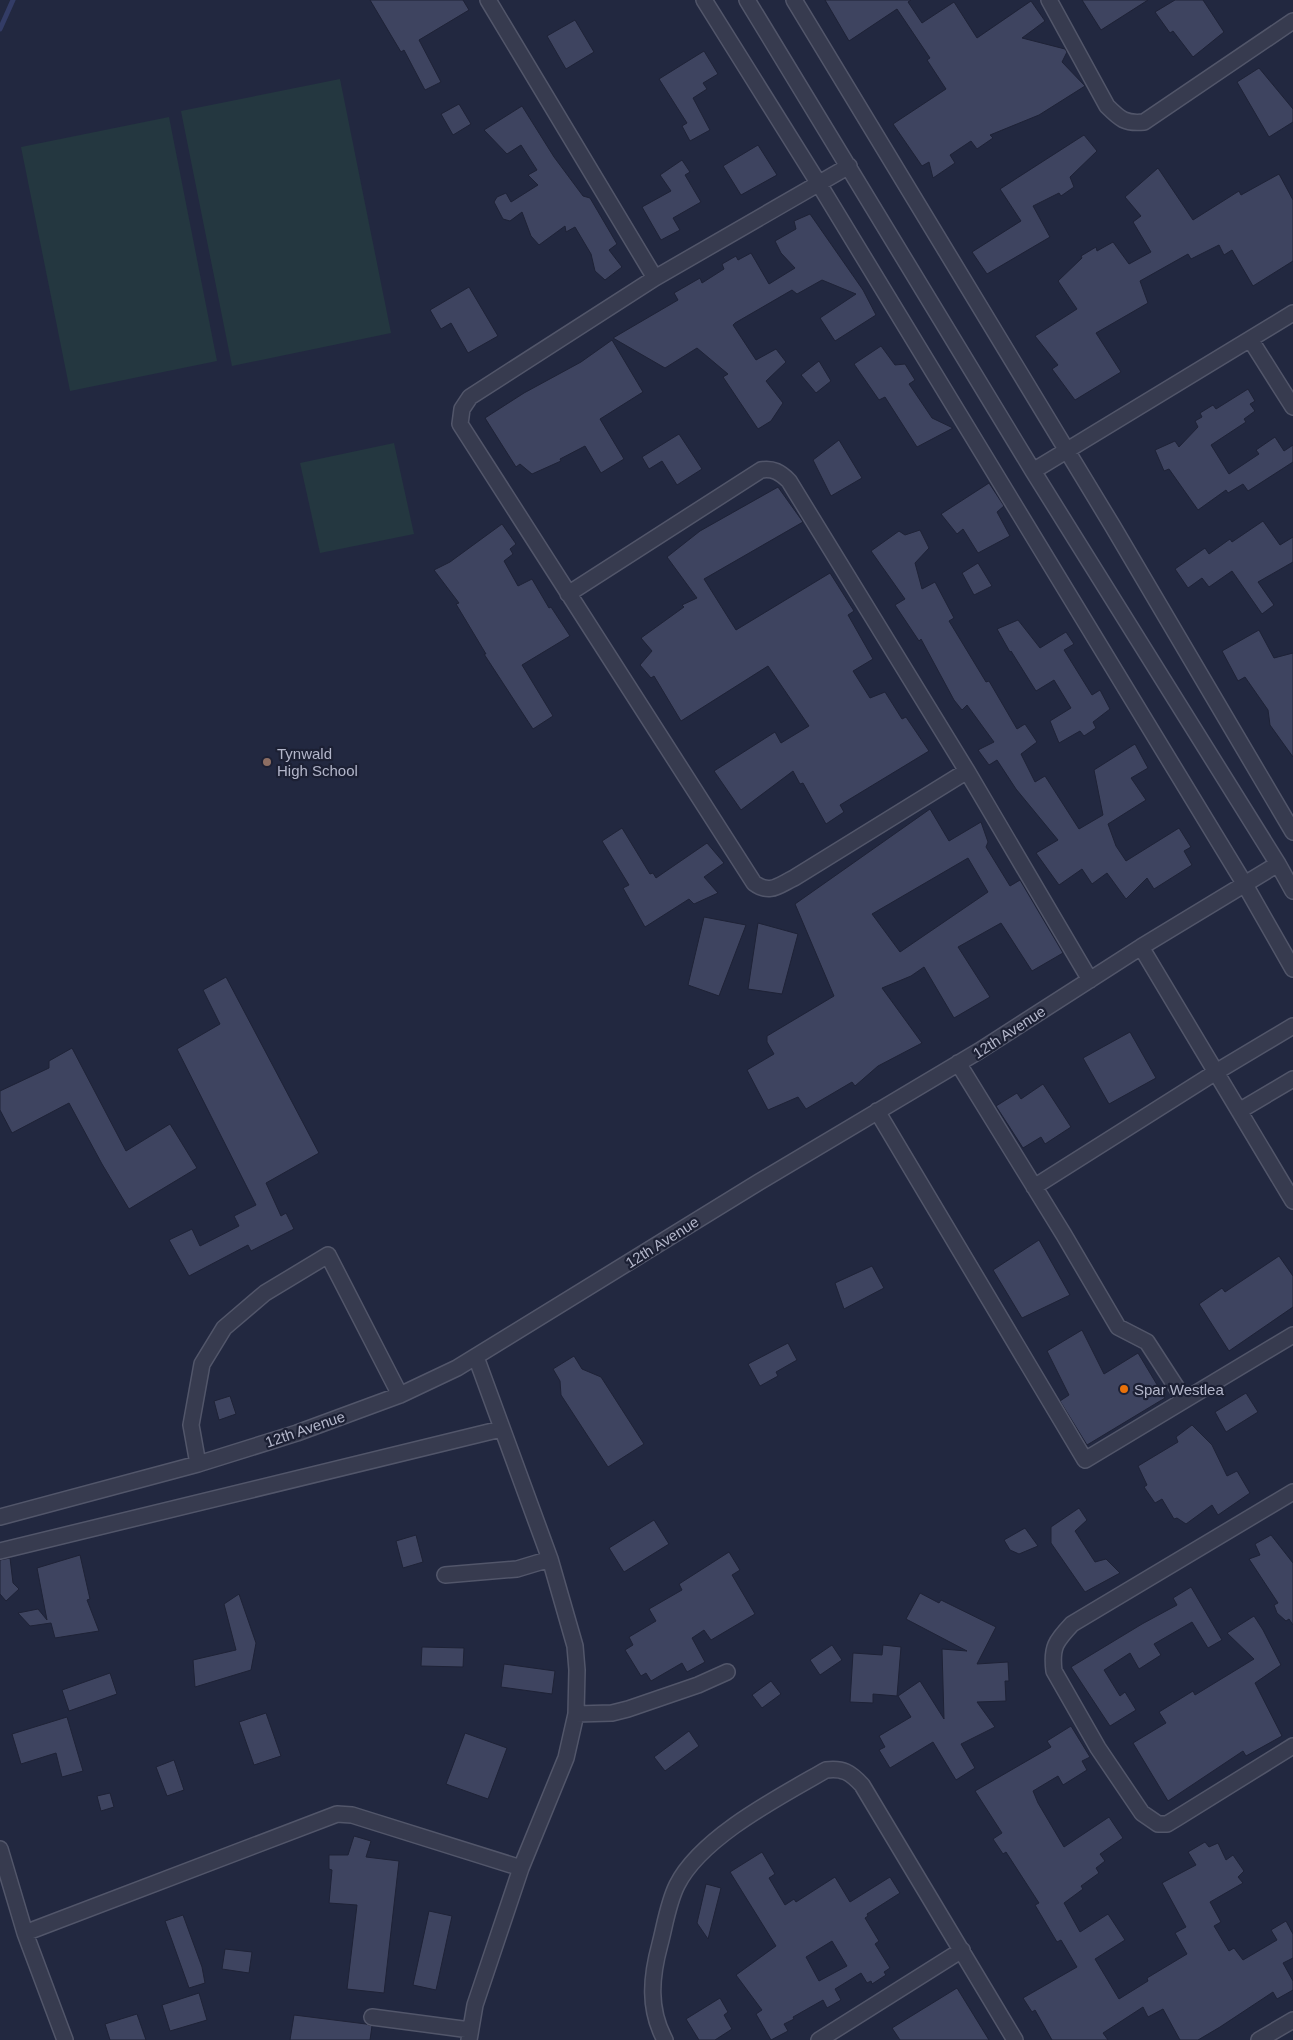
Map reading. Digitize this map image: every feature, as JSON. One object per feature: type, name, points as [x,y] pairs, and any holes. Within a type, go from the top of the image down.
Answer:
[{"type":"street","points":[[488,0],[655,278]]},
{"type":"street","points":[[704,0],[819,184],[1244,883],[1293,969]]},
{"type":"street","points":[[747,0],[1033,471],[1293,891]]},
{"type":"street","points":[[794,0],[1066,450],[1293,832]]},
{"type":"street","points":[[1049,0],[1107,106],[1118,117],[1130,123],[1144,122],[1293,21]]},
{"type":"street","points":[[849,166],[655,278],[470,397],[462,409],[460,424],[754,883],[760,888],[769,890],[794,878],[968,771]]},
{"type":"street","points":[[1033,471],[1293,313]]},
{"type":"street","points":[[1250,339],[1293,407]]},
{"type":"street","points":[[568,594],[761,470],[769,469],[776,471],[789,481],[968,771],[1090,980]]},
{"type":"street","name":"12th Avenue","points":[[0,1517],[198,1464],[297,1432],[400,1395],[476,1357],[750,1187],[958,1063],[1244,883],[1278,864]]},
{"type":"street","points":[[1142,947],[1293,1202]]},
{"type":"street","points":[[1034,1187],[1216,1072],[1293,1026]]},
{"type":"street","points":[[958,1063],[1118,1327],[1147,1342],[1184,1399]]},
{"type":"street","points":[[1239,1112],[1293,1079]]},
{"type":"street","points":[[877,1111],[1086,1460],[1184,1399],[1293,1335]]},
{"type":"street","points":[[198,1464],[191,1425],[202,1364],[224,1328],[265,1293],[328,1254],[400,1395]]},
{"type":"street","points":[[372,2017],[469,2035],[475,2005],[521,1868],[566,1758],[576,1714],[577,1670],[575,1646],[550,1559],[476,1357]]},
{"type":"street","points":[[0,1551],[501,1429]]},
{"type":"street","points":[[1293,1492],[1072,1624],[1059,1638],[1053,1648],[1052,1660],[1054,1671],[1098,1748],[1142,1813],[1158,1824],[1167,1824],[1293,1746]]},
{"type":"street","points":[[445,1575],[517,1569],[550,1559]]},
{"type":"street","points":[[576,1714],[612,1713],[628,1709],[698,1685],[727,1672]]},
{"type":"street","points":[[665,2040],[655,2013],[652,1995],[654,1968],[676,1887],[690,1863],[701,1852],[760,1808],[826,1770],[838,1769],[852,1775],[862,1785],[1015,2040]]},
{"type":"street","points":[[25,1933],[337,1814],[352,1815],[521,1868]]},
{"type":"street","points":[[0,1849],[25,1933],[65,2040]]},
{"type":"street","points":[[819,2040],[962,1950]]},
{"type":"street","points":[[1260,2040],[1293,2020]]},
{"type":"shaded area","points":[[340,79],[391,333],[232,366],[181,111]]},
{"type":"shaded area","points":[[169,117],[217,361],[70,391],[21,147]]},
{"type":"shaded area","points":[[394,443],[414,534],[320,553],[300,463]]},
{"type":"building","points":[[370,0],[463,0],[469,10],[419,40],[441,82],[425,90],[404,50],[401,52]]},
{"type":"building","points":[[825,0],[911,0],[908,2],[922,23],[954,2],[977,38],[1031,1],[1045,21],[1022,38],[1065,49],[1067,52],[1062,62],[1085,86],[1039,115],[990,135],[993,138],[977,149],[971,141],[950,155],[955,163],[933,178],[929,162],[922,166],[893,124],[946,89],[927,60],[930,58],[897,9],[849,41]]},
{"type":"building","points":[[1082,0],[1148,0],[1101,30]]},
{"type":"building","points":[[1175,0],[1203,0],[1224,32],[1193,57],[1173,31],[1170,33],[1155,12]]},
{"type":"building","points":[[575,20],[594,52],[566,69],[547,36]]},
{"type":"building","points":[[704,51],[718,74],[703,83],[707,89],[693,98],[710,130],[690,141],[682,126],[687,123],[659,79]]},
{"type":"building","points":[[1259,68],[1293,109],[1293,122],[1269,137],[1237,82]]},
{"type":"building","points":[[459,104],[471,124],[453,135],[441,114]]},
{"type":"building","points":[[522,106],[554,157],[583,196],[590,198],[617,244],[609,250],[622,267],[605,280],[595,271],[591,254],[575,227],[566,232],[565,226],[539,245],[531,236],[522,212],[510,221],[503,219],[494,202],[497,197],[506,193],[511,202],[538,185],[528,175],[537,170],[521,145],[507,154],[484,130]]},
{"type":"building","points":[[1084,135],[1097,151],[1070,177],[1074,187],[1061,196],[1059,193],[1033,206],[1050,237],[987,274],[972,252],[1021,221],[1000,189]]},
{"type":"building","points":[[758,145],[777,175],[741,195],[723,166]]},
{"type":"building","points":[[682,160],[690,172],[685,175],[701,202],[673,218],[680,230],[661,240],[642,207],[671,191],[660,175]]},
{"type":"building","points":[[1158,168],[1193,220],[1239,191],[1241,195],[1279,174],[1293,200],[1293,261],[1253,286],[1232,250],[1224,255],[1219,245],[1191,259],[1188,254],[1140,281],[1148,303],[1096,333],[1121,372],[1075,400],[1052,369],[1058,365],[1035,336],[1077,309],[1058,281],[1082,258],[1081,256],[1096,247],[1097,251],[1113,242],[1129,264],[1151,252],[1133,222],[1141,216],[1125,197]]},
{"type":"building","points":[[810,214],[863,290],[876,315],[835,341],[820,318],[856,294],[822,280],[797,294],[792,290],[733,325],[756,360],[776,349],[786,362],[766,381],[783,403],[771,421],[758,429],[723,377],[728,374],[697,348],[665,368],[613,338],[678,300],[674,293],[700,278],[702,283],[724,269],[722,264],[736,256],[738,260],[751,253],[769,284],[795,268],[781,253],[775,241],[796,229],[794,221]]},
{"type":"building","points":[[469,287],[498,336],[468,353],[451,323],[441,329],[430,310]]},
{"type":"building","points":[[612,340],[643,392],[600,419],[624,459],[601,473],[585,446],[560,459],[561,461],[532,474],[520,464],[516,467],[485,418],[524,393],[581,362]]},
{"type":"building","points":[[881,346],[895,365],[905,364],[915,380],[909,384],[932,418],[953,428],[917,447],[885,397],[879,400],[854,364]]},
{"type":"building","points":[[819,361],[831,381],[816,393],[801,375]]},
{"type":"building","points":[[1248,389],[1255,401],[1250,404],[1255,411],[1244,419],[1246,422],[1211,445],[1229,474],[1259,454],[1256,450],[1275,437],[1284,451],[1293,445],[1293,462],[1248,491],[1243,484],[1228,493],[1226,490],[1198,510],[1169,469],[1164,471],[1155,450],[1175,441],[1179,447],[1198,427],[1195,421],[1202,417],[1200,413],[1213,405],[1216,409]]},
{"type":"building","points":[[679,434],[702,469],[677,485],[662,461],[649,469],[642,457]]},
{"type":"building","points":[[839,440],[862,478],[831,496],[813,460]]},
{"type":"building","points":[[989,483],[1004,506],[997,512],[1010,536],[978,553],[963,529],[957,534],[941,514]]},
{"type":"building","points":[[778,487],[803,522],[704,579],[736,630],[830,573],[854,611],[848,615],[873,659],[853,671],[870,698],[885,692],[902,719],[906,717],[929,751],[840,805],[844,812],[826,824],[803,783],[800,784],[793,771],[741,810],[714,771],[775,732],[781,743],[809,726],[768,666],[681,721],[654,676],[651,678],[640,665],[652,651],[641,638],[684,607],[682,605],[697,598],[667,557],[700,531]]},
{"type":"building","points":[[1263,521],[1280,545],[1293,537],[1293,562],[1258,582],[1274,605],[1262,614],[1232,571],[1209,587],[1202,578],[1188,588],[1175,569],[1205,548],[1209,554],[1230,539],[1232,542]]},
{"type":"building","points":[[502,524],[516,544],[510,549],[513,554],[504,561],[518,586],[532,579],[549,608],[551,607],[570,636],[522,665],[553,716],[533,729],[484,654],[486,654],[456,604],[459,603],[434,570],[450,562]]},
{"type":"building","points":[[920,530],[929,548],[915,563],[922,589],[935,582],[954,618],[949,621],[986,682],[989,681],[1017,729],[1025,724],[1037,742],[1021,754],[1035,782],[1045,776],[1079,829],[1103,815],[1094,770],[1135,744],[1148,768],[1131,778],[1146,800],[1108,824],[1116,846],[1126,861],[1179,828],[1191,847],[1184,851],[1192,865],[1154,889],[1147,878],[1126,899],[1107,873],[1092,884],[1082,869],[1059,885],[1036,853],[1058,840],[1016,789],[997,760],[989,765],[978,750],[994,742],[967,705],[962,710],[954,700],[921,639],[919,641],[895,605],[905,599],[871,551],[899,531],[905,535]]},
{"type":"building","points":[[978,563],[992,586],[974,595],[962,573]]},
{"type":"building","points":[[1018,620],[1040,648],[1066,632],[1074,644],[1064,650],[1092,695],[1100,690],[1110,709],[1093,722],[1096,728],[1084,736],[1080,731],[1059,743],[1050,721],[1071,708],[1054,680],[1036,691],[997,629]]},
{"type":"building","points":[[1259,630],[1274,658],[1293,653],[1293,757],[1270,725],[1268,710],[1245,677],[1238,681],[1222,651]]},
{"type":"building","points":[[930,809],[949,841],[981,822],[988,842],[986,847],[1010,886],[1020,880],[1063,953],[1032,971],[1001,923],[958,947],[990,997],[954,1018],[924,967],[911,976],[882,988],[922,1043],[878,1066],[855,1086],[852,1082],[806,1109],[798,1097],[768,1110],[747,1070],[774,1054],[767,1042],[767,1036],[834,996],[795,904]],"holes":[[[968,858],[988,892],[900,952],[872,914]]]},
{"type":"building","points":[[622,828],[650,874],[653,873],[656,878],[707,843],[724,863],[704,877],[718,893],[694,904],[689,899],[645,927],[623,888],[629,885],[602,841]]},
{"type":"building","points":[[704,917],[746,925],[719,996],[688,985]]},
{"type":"building","points":[[758,923],[798,934],[782,994],[748,989]]},
{"type":"building","points":[[226,977],[319,1153],[266,1183],[281,1216],[286,1213],[294,1229],[251,1251],[248,1245],[189,1276],[169,1240],[192,1229],[200,1246],[239,1226],[234,1216],[256,1205],[177,1049],[220,1024],[203,990]]},
{"type":"building","points":[[1130,1032],[1156,1078],[1109,1104],[1083,1058]]},
{"type":"building","points":[[72,1048],[126,1151],[170,1124],[197,1168],[129,1209],[69,1103],[12,1133],[0,1110],[0,1091],[49,1068],[49,1061]]},
{"type":"building","points":[[1043,1084],[1071,1127],[1045,1144],[1041,1137],[1023,1148],[996,1106],[1017,1093],[1021,1099]]},
{"type":"building","points":[[1039,1240],[1070,1295],[1022,1318],[993,1270]]},
{"type":"building","points":[[1279,1256],[1293,1276],[1293,1307],[1229,1351],[1199,1304],[1222,1288],[1225,1292]]},
{"type":"building","points":[[872,1266],[884,1288],[844,1309],[835,1283]]},
{"type":"building","points":[[1082,1330],[1104,1374],[1138,1353],[1165,1398],[1087,1445],[1060,1401],[1069,1395],[1047,1351]]},
{"type":"building","points":[[788,1343],[797,1360],[776,1372],[778,1376],[760,1386],[748,1364]]},
{"type":"building","points":[[574,1356],[582,1369],[601,1377],[644,1444],[608,1467],[561,1395],[560,1381],[553,1369]]},
{"type":"building","points":[[1246,1393],[1258,1412],[1226,1432],[1215,1412]]},
{"type":"building","points":[[230,1396],[236,1414],[219,1420],[214,1401]]},
{"type":"building","points":[[1192,1425],[1212,1445],[1227,1476],[1237,1471],[1250,1493],[1218,1515],[1212,1505],[1186,1524],[1177,1518],[1174,1519],[1162,1499],[1155,1503],[1144,1487],[1147,1485],[1138,1466],[1178,1442],[1176,1437]]},
{"type":"building","points":[[1079,1508],[1087,1520],[1075,1531],[1095,1562],[1106,1559],[1120,1573],[1085,1592],[1051,1543],[1051,1527]]},
{"type":"building","points":[[654,1520],[669,1544],[624,1572],[609,1548]]},
{"type":"building","points":[[1025,1528],[1038,1546],[1019,1554],[1010,1550],[1004,1540]]},
{"type":"building","points":[[416,1535],[423,1562],[403,1568],[396,1541]]},
{"type":"building","points":[[1271,1535],[1293,1563],[1293,1625],[1289,1619],[1286,1621],[1277,1613],[1274,1605],[1278,1603],[1249,1559],[1260,1555],[1255,1544]]},
{"type":"building","points":[[729,1552],[740,1570],[732,1575],[755,1614],[711,1640],[704,1630],[692,1638],[705,1662],[687,1672],[682,1663],[651,1681],[646,1673],[641,1676],[625,1650],[633,1645],[629,1637],[656,1621],[649,1609],[682,1590],[679,1584]]},
{"type":"building","points":[[80,1555],[90,1599],[87,1600],[99,1631],[55,1638],[51,1623],[30,1626],[18,1613],[38,1609],[47,1620],[37,1568]]},
{"type":"building","points":[[10,1558],[13,1583],[19,1589],[6,1601],[0,1594],[0,1560]]},
{"type":"building","points":[[1191,1587],[1222,1640],[1208,1648],[1192,1622],[1154,1644],[1161,1655],[1139,1669],[1130,1653],[1104,1670],[1120,1696],[1125,1692],[1136,1710],[1110,1726],[1071,1667],[1177,1605],[1173,1598]]},
{"type":"building","points":[[920,1593],[939,1603],[941,1600],[996,1627],[977,1664],[1008,1662],[1009,1681],[1005,1681],[1006,1701],[977,1702],[995,1727],[961,1744],[975,1768],[956,1780],[933,1742],[890,1768],[879,1750],[885,1747],[879,1736],[911,1717],[898,1696],[920,1681],[944,1719],[942,1649],[967,1651],[906,1619]]},
{"type":"building","points":[[239,1594],[256,1643],[251,1670],[195,1687],[193,1660],[236,1650],[224,1604]]},
{"type":"building","points":[[1254,1616],[1281,1665],[1255,1683],[1282,1736],[1246,1756],[1243,1751],[1168,1801],[1133,1743],[1166,1723],[1159,1712],[1193,1691],[1195,1695],[1254,1659],[1227,1633]]},
{"type":"building","points":[[832,1645],[842,1660],[820,1675],[810,1660]]},
{"type":"building","points":[[883,1645],[901,1647],[897,1696],[873,1694],[873,1703],[850,1702],[853,1653],[882,1655]]},
{"type":"building","points":[[422,1647],[464,1648],[463,1667],[421,1666]]},
{"type":"building","points":[[504,1664],[555,1671],[552,1694],[501,1687]]},
{"type":"building","points":[[110,1673],[117,1694],[69,1711],[62,1690]]},
{"type":"building","points":[[771,1681],[781,1694],[762,1708],[752,1695]]},
{"type":"building","points":[[266,1713],[281,1756],[254,1765],[239,1722]]},
{"type":"building","points":[[67,1717],[83,1771],[62,1777],[56,1753],[21,1764],[12,1734]]},
{"type":"building","points":[[1071,1726],[1090,1757],[1082,1761],[1087,1770],[1063,1785],[1058,1776],[1033,1791],[1064,1847],[1109,1817],[1123,1838],[1100,1854],[1105,1861],[1096,1868],[1099,1873],[1081,1886],[1083,1889],[1064,1903],[1080,1932],[1108,1914],[1125,1940],[1095,1959],[1119,1999],[1148,1981],[1147,1978],[1187,1954],[1175,1933],[1186,1927],[1162,1883],[1196,1865],[1188,1852],[1205,1842],[1209,1847],[1218,1843],[1226,1860],[1233,1855],[1244,1871],[1238,1877],[1243,1883],[1210,1902],[1221,1922],[1214,1926],[1229,1951],[1234,1948],[1243,1960],[1277,1940],[1271,1930],[1286,1921],[1293,1934],[1293,1958],[1283,1963],[1293,1981],[1293,1990],[1277,1999],[1273,1992],[1198,2040],[1180,2040],[1163,2009],[1148,2017],[1143,2007],[1103,2033],[1108,2040],[1052,2040],[1035,2010],[1032,2012],[1023,1998],[1077,1967],[1061,1940],[1057,1942],[1035,1905],[1039,1903],[1006,1852],[1003,1854],[993,1839],[1002,1833],[975,1791],[1051,1747],[1047,1741]]},
{"type":"building","points":[[689,1731],[699,1746],[665,1771],[654,1757]]},
{"type":"building","points":[[465,1733],[507,1748],[488,1799],[446,1784]]},
{"type":"building","points":[[174,1760],[184,1790],[167,1796],[156,1767]]},
{"type":"building","points":[[110,1793],[114,1807],[101,1811],[97,1796]]},
{"type":"building","points":[[354,1836],[371,1841],[366,1857],[399,1861],[384,1993],[347,1989],[357,1905],[329,1903],[332,1870],[329,1869],[329,1855],[348,1855]]},
{"type":"building","points":[[762,1852],[775,1874],[769,1878],[785,1905],[794,1899],[796,1902],[835,1877],[850,1902],[890,1877],[900,1893],[867,1914],[868,1916],[865,1918],[879,1941],[875,1944],[890,1968],[884,1972],[886,1975],[872,1984],[871,1981],[867,1983],[861,1973],[835,1989],[841,2000],[827,2008],[823,2000],[793,2017],[794,2019],[784,2024],[788,2031],[771,2040],[756,2014],[762,2010],[736,1975],[776,1946],[730,1872]],"holes":[[[832,1941],[847,1966],[819,1981],[806,1957]]]},
{"type":"building","points":[[706,1884],[721,1888],[708,1939],[697,1923]]},
{"type":"building","points":[[429,1911],[452,1916],[436,1990],[413,1985]]},
{"type":"building","points":[[183,1915],[202,1967],[205,1983],[189,1988],[165,1921]]},
{"type":"building","points":[[225,1949],[252,1952],[249,1973],[222,1969]]},
{"type":"building","points":[[957,1988],[989,2040],[900,2040],[892,2028]]},
{"type":"building","points":[[199,1993],[207,2020],[170,2031],[162,2005]]},
{"type":"building","points":[[720,1998],[728,2012],[724,2015],[732,2029],[715,2040],[699,2040],[686,2019]]},
{"type":"building","points":[[137,2014],[146,2040],[110,2040],[105,2024]]},
{"type":"building","points":[[294,2015],[366,2024],[372,2026],[370,2040],[290,2040]]},
{"type":"waterway","points":[[0,29],[13,0]]},
{"type":"place","name":"Tynwald High School","points":[[267,762]]},
{"type":"place","name":"Spar Westlea","points":[[1124,1389]]}]
